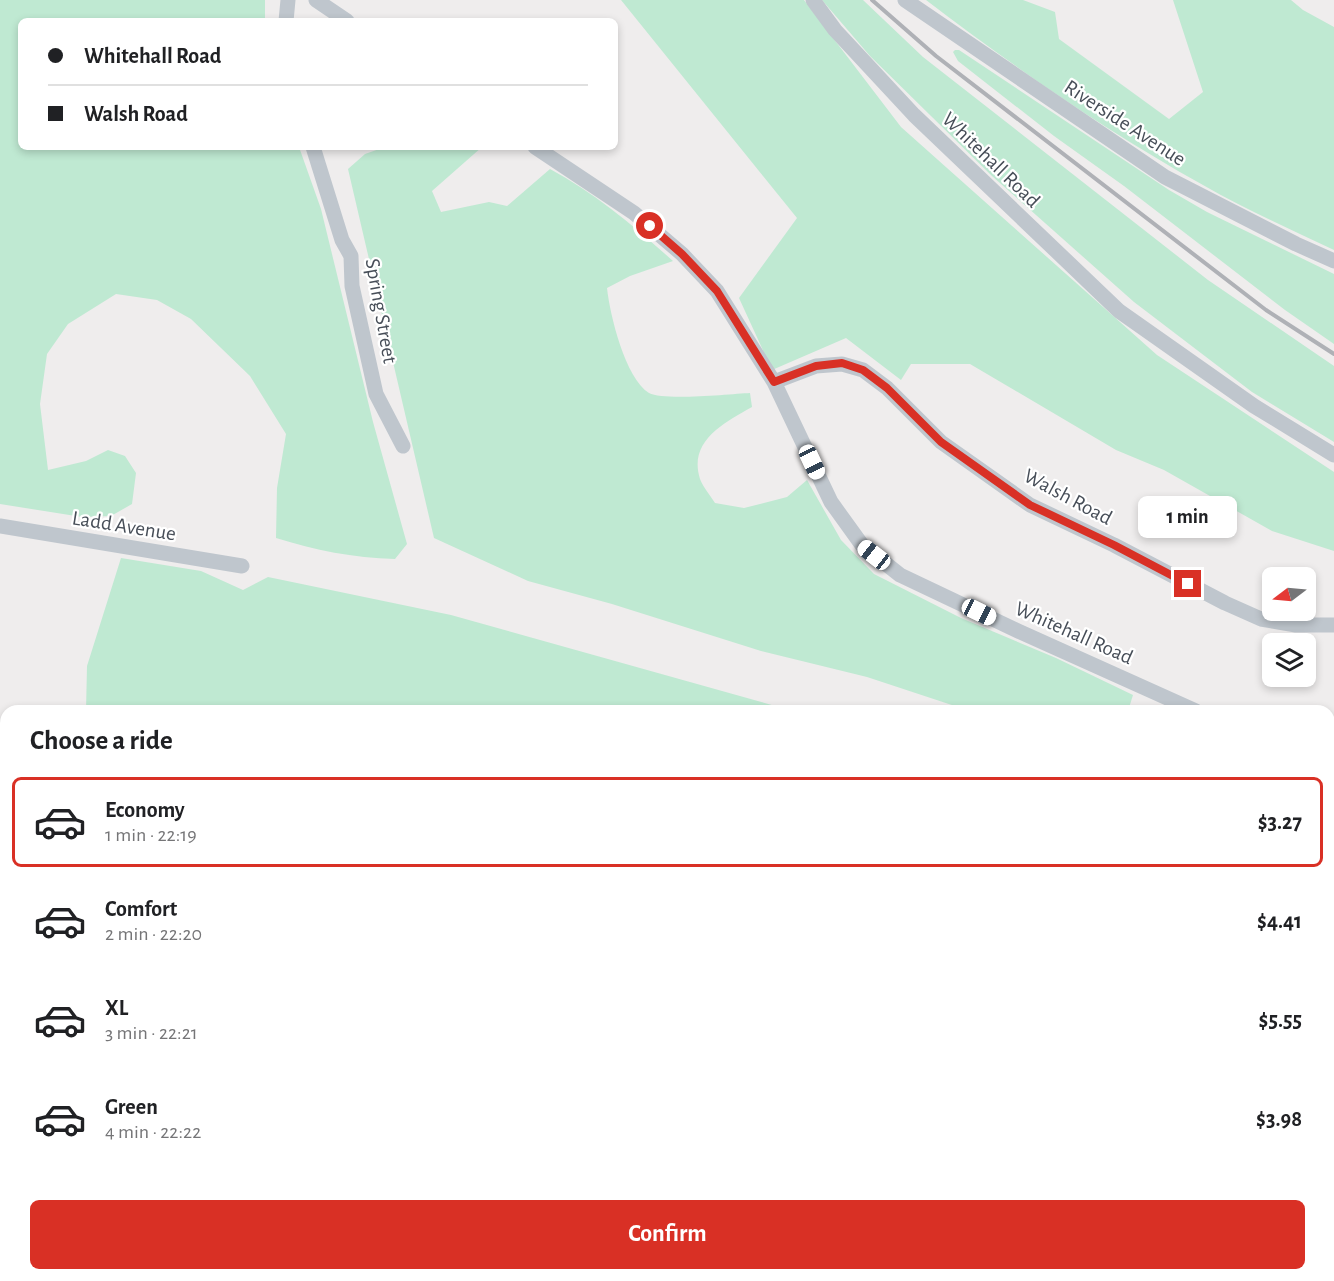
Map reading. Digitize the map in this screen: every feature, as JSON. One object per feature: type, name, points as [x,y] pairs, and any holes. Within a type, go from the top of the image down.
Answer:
[{"type":"street","points":[[286,18],[288,0]]},
{"type":"street","points":[[315,0],[342,18]]},
{"type":"street","name":"Whitehall Road","points":[[813,0],[835,30],[914,115],[1119,311],[1254,406],[1334,455]]},
{"type":"street","name":"Riverside Avenue","points":[[905,0],[1165,177],[1334,261]]},
{"type":"street","name":"Spring Street","points":[[314,150],[342,240],[351,256],[352,286],[376,394],[403,446]]},
{"type":"street","name":"Whitehall Road","points":[[540,150],[634,213],[682,254],[717,291],[774,382],[831,502],[862,545],[900,575],[1183,705]]},
{"type":"street","name":"Walsh Road","points":[[774,382],[816,366],[842,363],[863,370],[887,388],[941,442],[1030,505],[1261,619],[1296,625],[1334,626]]},
{"type":"street","name":"Ladd Avenue","points":[[0,526],[242,566]]},
{"type":"green space","points":[[0,0],[265,0],[265,18],[18,18],[18,150],[300,150],[321,209],[373,422],[407,544],[395,559],[334,553],[276,538],[277,488],[286,434],[250,376],[191,319],[157,300],[116,294],[68,324],[47,354],[40,404],[48,470],[86,461],[108,450],[125,456],[136,473],[132,504],[111,516],[82,517],[0,504]]},
{"type":"green space","points":[[621,0],[804,0],[901,127],[1157,355],[1334,472],[1334,551],[1272,531],[1164,470],[1116,450],[970,364],[911,364],[901,380],[846,338],[772,370],[739,298],[797,218]]},
{"type":"green space","points":[[822,0],[863,0],[923,57],[1208,280],[1334,366],[1334,442],[1252,392],[1134,302],[992,176],[870,56]]},
{"type":"green space","points":[[926,0],[1023,0],[1055,12],[1059,39],[1169,119],[1203,92],[1173,0],[1291,0],[1303,10],[1334,27],[1334,250],[1219,194],[1131,143],[1027,74]]},
{"type":"green space","points":[[959,50],[1169,190],[1207,212],[1334,274],[1334,344],[1285,310],[1124,186],[1054,136],[958,61],[953,52]]},
{"type":"green space","points":[[376,150],[479,150],[432,191],[441,212],[489,202],[507,206],[550,169],[567,178],[614,211],[673,261],[630,276],[607,288],[611,314],[620,345],[640,385],[649,393],[668,397],[750,393],[752,407],[720,427],[704,444],[699,454],[700,479],[715,503],[744,508],[787,497],[807,480],[841,540],[874,574],[961,618],[1056,658],[1133,695],[1130,705],[952,705],[867,677],[761,651],[612,604],[528,581],[434,538],[348,169],[365,154]]},
{"type":"green space","points":[[121,558],[201,571],[243,590],[268,577],[451,615],[772,705],[86,705],[87,666]]},
{"type":"railway","points":[[872,0],[936,56],[1266,310],[1334,354]]},
{"type":"route","points":[[650,226],[682,254],[717,291],[774,382],[816,366],[842,363],[863,370],[887,388],[941,442],[1030,505],[1188,584]]}]
